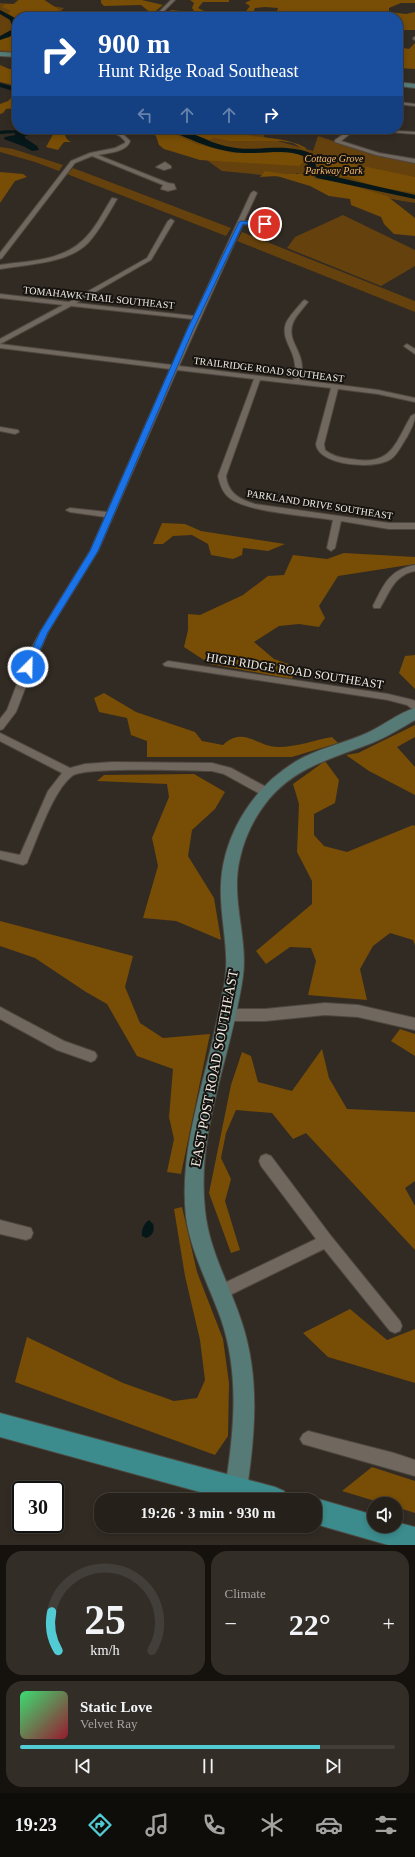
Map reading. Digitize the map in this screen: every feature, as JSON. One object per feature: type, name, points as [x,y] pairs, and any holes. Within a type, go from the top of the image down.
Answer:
[{"type":"main road","points":[[0,54],[12,55]]},
{"type":"main road","points":[[403,85],[415,86]]},
{"type":"main road","name":"EAST POST ROAD SOUTHEAST","points":[[236,1489],[244,1435],[246,1394],[239,1350],[232,1322],[205,1253],[196,1221],[194,1167],[235,975],[235,954],[230,919],[229,877],[238,839],[247,820],[266,792],[296,768],[308,761],[370,737],[415,713]]},
{"type":"main road","points":[[0,1425],[250,1493]]},
{"type":"main road","points":[[322,1513],[415,1540]]},
{"type":"street","points":[[161,12],[173,0]]},
{"type":"street","points":[[403,103],[415,104]]},
{"type":"street","points":[[403,132],[415,133]]},
{"type":"street","points":[[0,257],[69,167],[79,158],[118,149],[127,144],[128,141],[126,138],[118,134]]},
{"type":"street","points":[[347,134],[337,141],[378,154],[415,161]]},
{"type":"street","points":[[92,154],[167,185]]},
{"type":"street","points":[[155,170],[161,168]]},
{"type":"street","points":[[144,175],[149,173]]},
{"type":"street","points":[[0,726],[11,712],[33,655],[44,632],[94,551],[174,367],[254,193]]},
{"type":"street","points":[[0,267],[54,257],[74,250],[85,242],[114,199]]},
{"type":"street","points":[[0,342],[72,304],[144,263],[149,258],[171,221]]},
{"type":"street","points":[[241,222],[277,226]]},
{"type":"street","name":"TOMAHAWK TRAIL SOUTHEAST","points":[[0,296],[196,318]]},
{"type":"street","points":[[296,382],[300,368],[287,331],[289,324],[305,302]]},
{"type":"street","name":"TRAILRIDGE ROAD SOUTHEAST","points":[[0,346],[378,392],[415,400]]},
{"type":"street","points":[[407,346],[415,352]]},
{"type":"street","name":"PARKLAND DRIVE SOUTHEAST","points":[[258,377],[222,476],[222,484],[232,498],[242,503],[255,506],[338,519],[389,526],[415,526]]},
{"type":"street","points":[[335,387],[320,444],[320,449],[323,453],[329,456],[372,464],[389,459],[415,416]]},
{"type":"street","points":[[0,429],[15,432]]},
{"type":"street","points":[[70,510],[109,515]]},
{"type":"street","points":[[331,548],[338,519]]},
{"type":"street","points":[[377,606],[390,580],[398,573],[415,568]]},
{"type":"street","name":"HIGH RIDGE ROAD SOUTHEAST","points":[[168,664],[388,697],[410,702],[415,707]]},
{"type":"street","points":[[0,737],[69,772]]},
{"type":"street","points":[[0,855],[23,860],[53,791],[69,772],[85,768],[112,766],[212,767],[227,771],[266,792]]},
{"type":"street","points":[[226,1015],[265,1015],[325,1009],[358,1011],[415,1024]]},
{"type":"street","points":[[0,1013],[61,1046],[91,1056]]},
{"type":"street","points":[[266,1161],[326,1240],[395,1326]]},
{"type":"street","points":[[0,1226],[26,1233]]},
{"type":"street","points":[[221,1292],[326,1240]]},
{"type":"street","points":[[308,1440],[394,1461],[415,1468]]},
{"type":"green space","points":[[18,0],[45,0],[52,6],[64,8],[60,12],[12,12],[12,53],[0,52],[0,3],[13,4]]},
{"type":"green space","points":[[19,0],[44,0],[60,10],[54,12],[12,12],[12,16],[8,13],[11,11],[2,7],[5,4],[15,4]]},
{"type":"green space","points":[[101,0],[142,0],[163,5],[154,12],[150,12],[141,5],[104,6],[101,3]]},
{"type":"green space","points":[[190,0],[229,0],[229,2],[203,2],[198,8],[206,12],[190,12],[194,11],[192,8],[194,3]]},
{"type":"green space","points":[[251,0],[415,0],[415,3],[401,3],[389,8],[389,12],[277,12],[278,8],[265,7],[255,8],[253,12],[246,12],[250,6],[245,3]]},
{"type":"green space","points":[[171,10],[190,12],[170,12]]},
{"type":"green space","points":[[415,12],[415,30],[403,30],[403,14]]},
{"type":"green space","points":[[12,35],[12,51],[0,50],[0,39]]},
{"type":"green space","points":[[415,43],[415,69],[403,68],[403,48],[409,49]]},
{"type":"green space","points":[[0,65],[12,69],[12,85],[0,82]]},
{"type":"green space","points":[[12,97],[12,108],[6,109],[0,114],[0,104],[8,101]]},
{"type":"green space","points":[[53,134],[65,134],[71,142],[64,142],[58,150],[46,147]]},
{"type":"green space","points":[[153,134],[174,134],[197,144],[233,153],[293,152],[302,156],[305,161],[299,166],[200,160],[164,149],[159,145],[156,136]]},
{"type":"green space","name":"Cottage Grove Parkway Park","points":[[170,134],[264,135],[264,137],[313,151],[318,136],[370,153],[415,163],[415,203],[370,194],[296,173],[293,178],[222,171]]},
{"type":"green space","points":[[194,134],[241,134],[279,139],[293,142],[306,148],[305,150],[293,143],[281,141],[231,141],[214,138],[209,140]]},
{"type":"green space","points":[[0,147],[13,149],[63,165],[59,171],[35,162],[0,152]]},
{"type":"green space","points":[[323,155],[326,159],[415,177],[415,193],[377,187],[348,177],[327,176],[320,173],[319,156]]},
{"type":"green space","points":[[73,168],[231,228],[226,236],[67,174]]},
{"type":"green space","points":[[265,171],[285,174],[309,174],[316,179],[337,181],[387,196],[415,218],[415,236],[394,234],[384,224],[381,217],[351,205],[350,199],[329,196],[310,186],[277,176],[260,177]]},
{"type":"green space","points":[[0,172],[23,174],[27,177],[15,181],[0,203]]},
{"type":"green space","points":[[343,215],[415,250],[415,266],[381,286],[287,248],[295,237]]},
{"type":"green space","points":[[242,232],[415,301],[415,312],[237,241]]},
{"type":"green space","points":[[162,523],[185,524],[201,531],[285,544],[268,551],[243,548],[242,555],[233,559],[211,555],[208,544],[192,535],[173,536],[163,544],[153,544]]},
{"type":"green space","points":[[344,553],[415,557],[415,564],[338,576],[319,606],[325,618],[319,627],[299,624],[279,626],[254,642],[274,659],[294,666],[292,679],[210,664],[184,647],[188,630],[188,614],[200,615],[243,595],[268,576],[284,575],[293,555],[327,559]]},
{"type":"green space","points":[[415,655],[415,689],[399,673],[405,656]]},
{"type":"green space","points":[[104,693],[136,712],[195,732],[202,741],[223,745],[231,739],[244,737],[271,746],[285,747],[332,737],[338,743],[292,757],[147,757],[147,741],[131,735],[127,718],[99,712],[94,698]]},
{"type":"green space","points":[[415,725],[415,737],[397,747],[415,767],[415,795],[369,771],[346,755],[358,753]]},
{"type":"green space","points":[[325,761],[339,780],[335,803],[314,814],[314,835],[324,846],[347,852],[413,825],[415,826],[415,945],[413,940],[390,933],[373,946],[360,969],[367,1000],[308,995],[316,961],[311,948],[290,947],[266,964],[256,951],[312,904],[312,881],[297,852],[299,804],[293,784]]},
{"type":"green space","points":[[194,774],[225,792],[215,809],[192,830],[188,856],[214,898],[221,940],[176,921],[143,918],[158,866],[152,838],[169,797],[167,784],[97,781],[104,775]]},
{"type":"green space","points":[[0,921],[133,956],[125,987],[140,1023],[163,1038],[210,1034],[181,1174],[167,1172],[174,1139],[169,1117],[173,1069],[137,1056],[107,1004],[35,958],[0,946]]},
{"type":"green space","points":[[400,1029],[415,1034],[415,1056],[391,1041]]},
{"type":"green space","points":[[322,1049],[329,1078],[347,1109],[415,1112],[415,1181],[405,1188],[415,1206],[415,1250],[306,1133],[293,1139],[272,1113],[236,1110],[226,1133],[221,1158],[231,1179],[225,1201],[240,1250],[231,1253],[209,1193],[231,1085],[242,1052],[251,1056],[258,1082],[292,1091]]},
{"type":"green space","points":[[182,1207],[197,1272],[223,1339],[229,1383],[228,1436],[215,1455],[15,1382],[27,1337],[123,1383],[174,1401],[197,1398],[205,1380],[200,1340],[185,1276],[174,1209]]},
{"type":"green space","points":[[350,1309],[387,1340],[415,1329],[415,1383],[328,1357],[303,1333]]},
{"type":"green space","points":[[372,1467],[415,1481],[415,1513],[403,1509],[403,1497],[367,1497],[367,1499],[342,1491]]},
{"type":"shaded area","points":[[12,130],[12,133],[0,134],[0,131]]},
{"type":"shaded area","points":[[34,134],[25,136],[25,138],[37,146],[39,150],[32,151],[4,139],[5,137]]},
{"type":"shaded area","points":[[149,1220],[153,1224],[154,1231],[146,1238],[142,1236],[142,1232],[144,1225]]},
{"type":"waterway","points":[[0,12],[12,18]]},
{"type":"waterway","points":[[0,38],[12,33]]},
{"type":"waterway","points":[[0,85],[12,89]]},
{"type":"waterway","points":[[185,134],[208,144],[226,149],[244,151],[285,149],[301,152],[310,156],[313,171],[320,176],[415,197]]},
{"type":"route","points":[[28,667],[44,632],[94,551],[190,330],[241,222],[265,224]]}]
